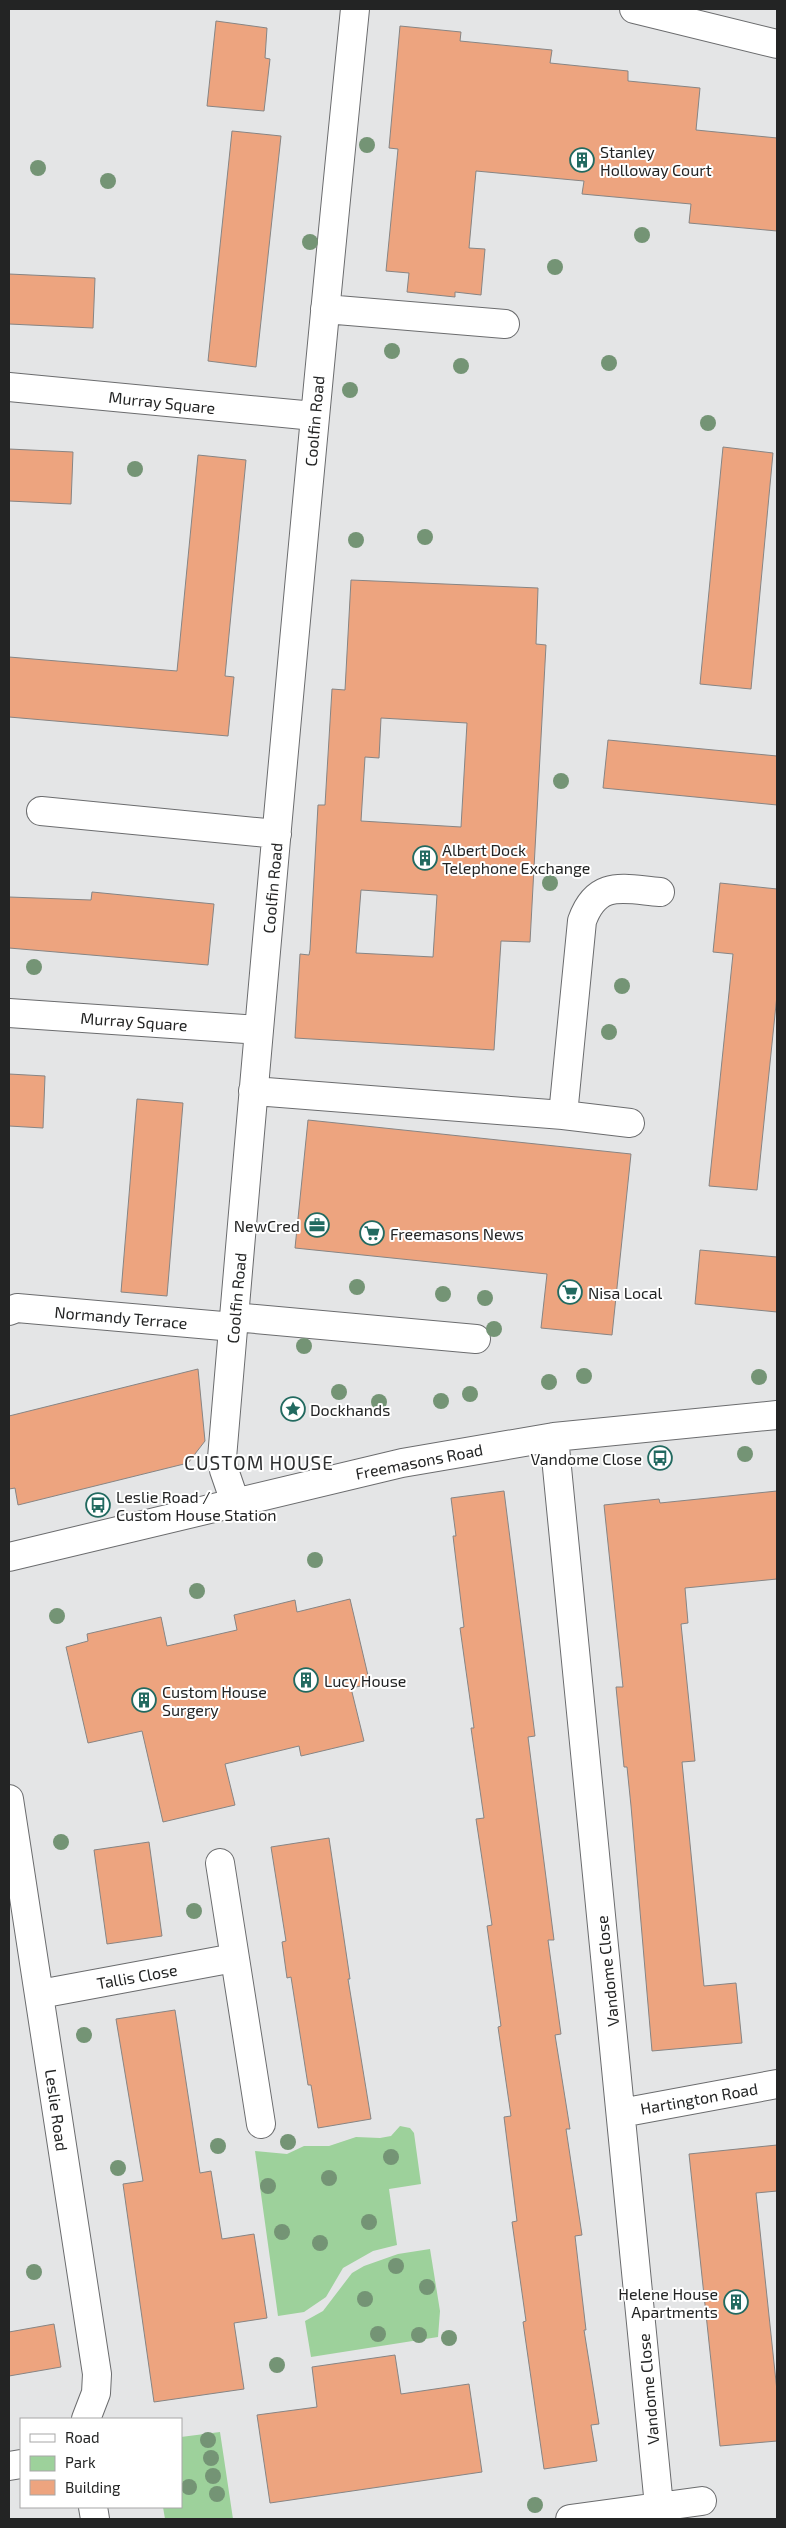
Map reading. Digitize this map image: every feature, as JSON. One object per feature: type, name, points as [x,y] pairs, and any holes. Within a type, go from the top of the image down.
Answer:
[{"type":"street","name":"Coolfin Road","points":[[235,1502],[222,1458],[314,416],[355,9]]},
{"type":"street","points":[[634,9],[777,44]]},
{"type":"street","points":[[325,308],[505,324]]},
{"type":"street","name":"Murray Square","points":[[9,387],[314,416]]},
{"type":"street","name":"Coolfin Road","points":[[40,811],[277,834]]},
{"type":"street","points":[[563,1115],[582,921],[586,908],[596,896],[610,888],[660,892]]},
{"type":"street","name":"Murray Square","points":[[9,1013],[259,1030]]},
{"type":"street","points":[[253,1092],[563,1115],[630,1123]]},
{"type":"street","name":"Normandy Terrace","points":[[9,1311],[17,1308],[234,1322]]},
{"type":"street","points":[[234,1322],[476,1339]]},
{"type":"street","name":"Freemasons Road","points":[[9,1557],[402,1462],[554,1437],[777,1415]]},
{"type":"street","name":"Vandome Close","points":[[554,1437],[659,2506]]},
{"type":"street","name":"Leslie Road","points":[[9,1798],[96,2374],[96,2394],[86,2418]]},
{"type":"street","points":[[220,1863],[261,2124]]},
{"type":"street","name":"Tallis Close","points":[[40,1994],[234,1958]]},
{"type":"street","name":"Hartington Road","points":[[621,2113],[777,2084]]},
{"type":"street","points":[[570,2519],[702,2501]]},
{"type":"green space","points":[[400,2126],[410,2128],[414,2133],[421,2184],[389,2189],[397,2245],[373,2251],[343,2268],[326,2297],[304,2312],[278,2316],[255,2151],[287,2154],[304,2146],[329,2146],[356,2137],[380,2138],[391,2136]]},
{"type":"green space","points":[[430,2249],[440,2311],[438,2337],[311,2357],[305,2321],[323,2311],[352,2273],[364,2266],[398,2254]]},
{"type":"green space","points":[[220,2432],[233,2519],[165,2519],[163,2508],[182,2508],[182,2437]]},
{"type":"building","points":[[216,21],[267,28],[265,58],[270,59],[264,111],[207,106]]},
{"type":"building","name":"Stanley Holloway Court","points":[[400,26],[461,32],[460,41],[552,50],[550,63],[628,71],[628,81],[700,88],[696,130],[777,138],[777,231],[689,223],[691,204],[582,194],[584,181],[476,171],[469,248],[485,249],[481,295],[455,292],[455,297],[407,292],[409,273],[386,271],[398,149],[389,148]]},
{"type":"building","points":[[232,131],[281,136],[256,367],[208,361]]},
{"type":"building","points":[[9,274],[95,278],[93,328],[9,324]]},
{"type":"building","points":[[723,447],[773,453],[751,689],[700,684]]},
{"type":"building","points":[[9,449],[73,452],[71,504],[9,501]]},
{"type":"building","points":[[198,455],[246,460],[225,676],[234,677],[228,736],[9,717],[9,657],[177,671]]},
{"type":"building","name":"Albert Dock Telephone Exchange","points":[[351,580],[538,588],[536,644],[546,645],[530,942],[501,941],[494,1050],[295,1038],[300,954],[309,955],[310,950],[318,805],[325,805],[332,689],[345,690]],"holes":[[[381,718],[467,723],[461,827],[361,821],[365,757],[379,758]],[[361,890],[437,895],[433,957],[356,953]]]},
{"type":"building","points":[[608,740],[777,756],[777,805],[603,788]]},
{"type":"building","points":[[720,883],[777,889],[777,995],[757,1190],[709,1186],[733,954],[713,952]]},
{"type":"building","points":[[92,892],[214,904],[208,965],[9,948],[9,897],[91,900]]},
{"type":"building","points":[[9,1074],[45,1076],[43,1128],[9,1126]]},
{"type":"building","points":[[137,1099],[183,1103],[167,1296],[121,1292]]},
{"type":"building","points":[[308,1120],[631,1154],[612,1335],[541,1328],[547,1274],[295,1248]]},
{"type":"building","points":[[700,1250],[777,1257],[777,1312],[695,1304]]},
{"type":"building","points":[[198,1369],[205,1441],[188,1463],[18,1505],[15,1488],[9,1489],[9,1416]]},
{"type":"building","points":[[504,1491],[535,1736],[528,1737],[554,1940],[548,1940],[561,2034],[555,2035],[570,2129],[566,2129],[582,2235],[575,2236],[586,2330],[584,2330],[599,2424],[591,2425],[597,2461],[544,2469],[523,2322],[526,2321],[512,2222],[517,2221],[504,2117],[511,2116],[498,2027],[501,2026],[487,1926],[492,1925],[476,1819],[484,1818],[471,1728],[474,1728],[460,1628],[464,1627],[453,1536],[456,1536],[451,1498]]},
{"type":"building","points":[[777,1491],[777,1579],[685,1588],[688,1623],[681,1624],[695,1761],[682,1762],[704,1986],[736,1983],[742,2043],[652,2051],[631,1806],[627,1767],[624,1767],[616,1687],[623,1687],[604,1505],[659,1499],[660,1503]]},
{"type":"building","points":[[350,1599],[370,1684],[351,1688],[364,1741],[301,1756],[299,1746],[225,1764],[235,1805],[163,1822],[142,1731],[88,1743],[66,1647],[88,1641],[87,1634],[161,1617],[167,1646],[237,1630],[234,1615],[295,1600],[297,1612]]},
{"type":"building","points":[[329,1838],[350,1979],[348,1979],[371,2119],[318,2128],[311,2085],[308,2085],[291,1977],[287,1978],[282,1942],[286,1941],[271,1847]]},
{"type":"building","points":[[149,1842],[162,1936],[107,1944],[94,1850]]},
{"type":"building","points":[[175,2010],[200,2173],[211,2171],[222,2239],[254,2234],[267,2318],[234,2323],[244,2389],[154,2402],[123,2184],[143,2181],[116,2019]]},
{"type":"building","name":"Helene House Apartments","points":[[777,2145],[777,2191],[756,2193],[777,2391],[777,2441],[720,2446],[689,2154]]},
{"type":"building","points":[[54,2324],[61,2367],[9,2376],[9,2332]]},
{"type":"building","points":[[395,2355],[401,2394],[469,2384],[482,2472],[270,2503],[257,2415],[317,2407],[312,2367]]},
{"type":"place","name":"Stanley Holloway Court","points":[[582,160]]},
{"type":"place","name":"Albert Dock Telephone Exchange","points":[[425,858]]},
{"type":"place","name":"NewCred","points":[[317,1225]]},
{"type":"place","name":"Freemasons News","points":[[372,1233]]},
{"type":"place","name":"Nisa Local","points":[[570,1292]]},
{"type":"place","name":"Dockhands","points":[[293,1409]]},
{"type":"place","name":"Vandome Close","points":[[660,1458]]},
{"type":"place","name":"Leslie Road / Custom House Station","points":[[98,1505]]},
{"type":"place","name":"Lucy House","points":[[306,1680]]},
{"type":"place","name":"Custom House Surgery","points":[[144,1700]]},
{"type":"place","name":"Helene House Apartments","points":[[736,2302]]},
{"type":"district","name":"CUSTOM HOUSE","points":[[259,1462]]}]
